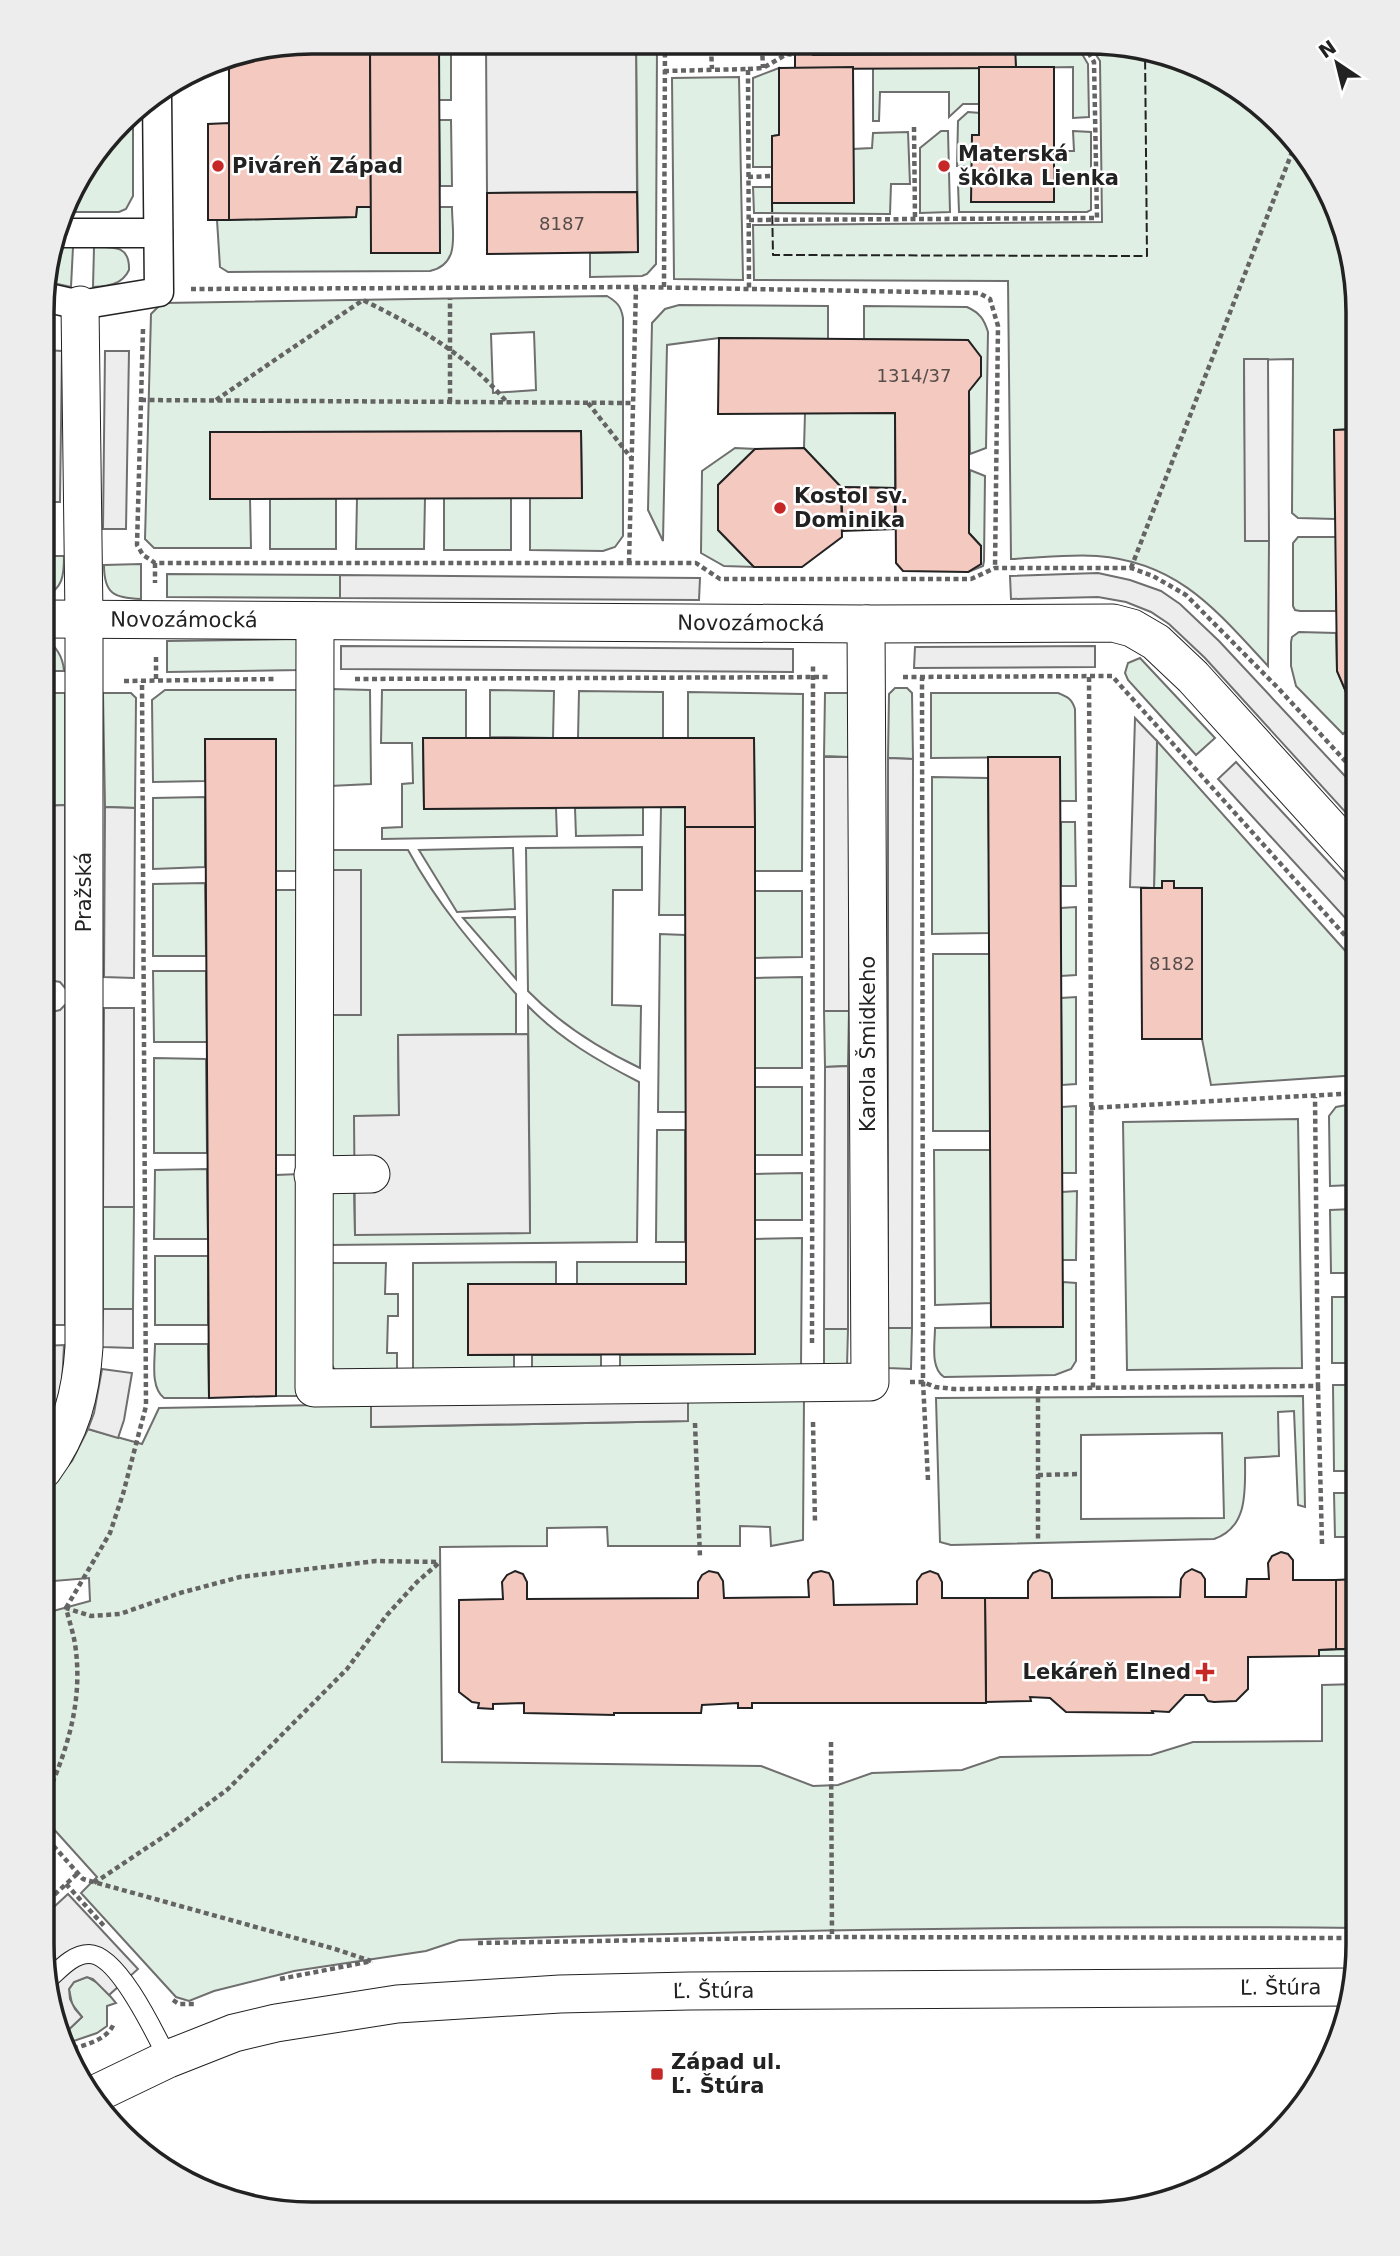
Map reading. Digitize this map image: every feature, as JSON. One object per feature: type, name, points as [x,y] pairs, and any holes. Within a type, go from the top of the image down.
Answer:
[{"type":"street","points":[[55,299],[80,305],[151,293],[158,233],[157,107]]},
{"type":"street","points":[[67,233],[158,233]]},
{"type":"street","name":"Pražská","points":[[54,1455],[69,1427],[82,1376],[84,618],[80,305]]},
{"type":"street","name":"Novozámocká","points":[[54,619],[1113,623],[1132,628],[1156,642],[1194,677],[1346,846]]},
{"type":"street","points":[[315,621],[314,1388],[870,1382]]},
{"type":"street","name":"Karola Šmidkeho","points":[[866,624],[870,1382]]},
{"type":"street","points":[[313,1175],[371,1174]]},
{"type":"street","name":"Ľ. Štúra","points":[[101,2091],[168,2059],[234,2033],[276,2022],[397,2004],[560,1994],[1342,1987]]},
{"type":"lane","points":[[56,1974],[80,1954],[93,1953],[104,1960],[132,1990],[168,2059]]},
{"type":"path","points":[[664,288],[665,54]]},
{"type":"path","points":[[711,54],[712,69]]},
{"type":"path","points":[[762,54],[763,68]]},
{"type":"path","points":[[664,71],[763,68],[787,54],[795,55]]},
{"type":"path","points":[[749,220],[1097,218],[1094,62],[1089,54]]},
{"type":"path","points":[[748,69],[749,289]]},
{"type":"path","points":[[914,127],[915,218]]},
{"type":"path","points":[[1131,568],[1291,154]]},
{"type":"path","points":[[748,177],[772,176]]},
{"type":"path","points":[[629,563],[636,287]]},
{"type":"path","points":[[812,579],[720,579],[696,563],[155,563],[143,555],[137,545],[141,400],[151,293],[178,289],[636,287],[979,293],[990,299],[998,326],[995,568]]},
{"type":"path","points":[[450,299],[450,402]]},
{"type":"path","points":[[215,400],[363,300],[391,313],[450,348],[506,402]]},
{"type":"path","points":[[141,400],[633,403]]},
{"type":"path","points":[[587,402],[632,459]]},
{"type":"path","points":[[813,651],[800,1382],[815,1523]]},
{"type":"path","points":[[899,677],[1112,676],[1346,937]]},
{"type":"path","points":[[120,681],[838,677]]},
{"type":"path","points":[[922,677],[923,1382],[928,1480]]},
{"type":"path","points":[[1089,677],[1093,1388]]},
{"type":"path","points":[[54,1780],[62,1763],[74,1718],[75,1646],[66,1608],[110,1533],[146,1406],[142,681]]},
{"type":"path","points":[[1090,1108],[1346,1094]]},
{"type":"path","points":[[1315,1097],[1322,1544]]},
{"type":"path","points":[[870,1382],[923,1382],[935,1387],[954,1389],[1318,1386]]},
{"type":"path","points":[[694,1384],[700,1558]]},
{"type":"path","points":[[1038,1388],[1038,1540]]},
{"type":"path","points":[[1038,1475],[1080,1474]]},
{"type":"path","points":[[66,1608],[91,1616],[120,1614],[180,1593],[240,1577],[376,1561],[440,1562],[417,1582],[387,1615],[347,1669],[228,1789],[169,1833],[94,1883]]},
{"type":"path","points":[[831,1742],[832,1937]]},
{"type":"path","points":[[54,1847],[77,1874],[94,1883],[323,1945],[372,1961],[274,1980]]},
{"type":"path","points":[[54,1895],[77,1874]]},
{"type":"path","points":[[66,1884],[110,1932]]},
{"type":"path","points":[[478,1943],[832,1937],[1346,1938]]},
{"type":"path","points":[[172,1999],[179,2004],[197,2003]]},
{"type":"path","points":[[76,2047],[111,2031],[114,2014]]},
{"type":"green space","points":[[439,54],[451,54],[451,100],[439,100]]},
{"type":"green space","points":[[636,54],[657,54],[656,264],[642,276],[590,277],[590,253],[638,252]]},
{"type":"green space","points":[[813,54],[997,54],[813,55]]},
{"type":"green space","points":[[1015,54],[1082,54],[1088,64],[1089,117],[1073,118],[1073,67],[1016,68]]},
{"type":"green space","points":[[1096,55],[1138,59],[1170,68],[1217,89],[1258,118],[1282,142],[1311,183],[1337,246],[1344,279],[1346,313],[1346,430],[1334,430],[1335,519],[1298,518],[1292,513],[1293,359],[1244,360],[1246,541],[1269,541],[1268,666],[1231,626],[1193,592],[1151,568],[1125,560],[1097,556],[1011,559],[1008,281],[754,280],[753,225],[1102,222],[1100,61]]},
{"type":"green space","points":[[979,67],[979,104],[963,104],[949,117],[949,92],[880,92],[879,121],[873,121],[873,68]]},
{"type":"green space","points":[[779,68],[779,135],[772,136],[772,167],[753,167],[753,78]]},
{"type":"green space","points":[[739,77],[743,280],[674,279],[672,78]]},
{"type":"green space","points":[[968,112],[980,113],[979,135],[972,135],[972,167],[957,166],[958,121]]},
{"type":"green space","points":[[439,120],[451,120],[452,186],[440,186]]},
{"type":"green space","points":[[133,127],[133,196],[126,209],[119,212],[75,212],[98,169]]},
{"type":"green space","points":[[941,131],[948,131],[950,212],[920,213],[920,148]]},
{"type":"green space","points":[[1073,131],[1091,132],[1091,210],[959,212],[958,184],[972,184],[972,202],[1053,202],[1054,151],[1074,151]]},
{"type":"green space","points":[[908,132],[910,184],[891,184],[890,214],[754,213],[753,187],[772,187],[772,203],[853,202],[853,149],[872,148],[873,133]]},
{"type":"green space","points":[[357,207],[452,207],[451,255],[447,262],[430,271],[228,272],[220,267],[217,220],[356,217]]},
{"type":"green space","points":[[63,247],[73,247],[71,287],[56,284]]},
{"type":"green space","points":[[94,247],[119,249],[127,256],[129,270],[123,279],[109,285],[93,287]]},
{"type":"green space","points":[[607,296],[618,305],[623,318],[623,536],[615,547],[603,551],[530,550],[530,497],[582,498],[581,431],[210,432],[210,499],[250,498],[251,548],[154,548],[145,539],[151,314],[162,303]],"holes":[[[534,332],[536,390],[493,393],[491,334]]]},
{"type":"green space","points":[[679,305],[828,306],[828,339],[719,338],[667,345],[663,541],[648,510],[652,323],[665,309]]},
{"type":"green space","points":[[864,306],[967,307],[981,317],[988,332],[986,448],[970,454],[969,391],[981,376],[981,357],[968,340],[864,339]]},
{"type":"green space","points":[[805,413],[895,413],[895,488],[841,487],[804,448]]},
{"type":"green space","points":[[735,448],[755,449],[718,485],[718,530],[754,567],[724,566],[701,553],[702,471]]},
{"type":"green space","points":[[970,470],[985,476],[984,561],[983,566],[968,572],[981,564],[981,546],[969,533]]},
{"type":"green space","points":[[444,497],[511,498],[511,550],[444,550]]},
{"type":"green space","points":[[336,498],[336,549],[270,549],[270,499]]},
{"type":"green space","points":[[357,498],[425,498],[424,549],[356,549]]},
{"type":"green space","points":[[1298,537],[1336,537],[1336,611],[1295,610],[1293,543]]},
{"type":"green space","points":[[54,556],[64,556],[63,575],[55,590]]},
{"type":"green space","points":[[141,564],[141,599],[112,592],[106,582],[104,565]]},
{"type":"green space","points":[[167,574],[340,575],[340,598],[167,597]]},
{"type":"green space","points":[[1299,632],[1336,633],[1337,671],[1346,692],[1346,731],[1343,734],[1296,686],[1291,666],[1292,637]]},
{"type":"green space","points":[[299,639],[300,670],[167,672],[167,641]]},
{"type":"green space","points":[[54,647],[62,661],[64,671],[54,671]]},
{"type":"green space","points":[[1140,658],[1215,738],[1196,755],[1128,680],[1125,673],[1128,663]]},
{"type":"green space","points":[[895,688],[907,688],[912,693],[913,759],[888,758],[889,694]]},
{"type":"green space","points":[[331,689],[370,690],[371,784],[330,786]]},
{"type":"green space","points":[[165,690],[299,690],[300,871],[276,871],[276,739],[205,739],[205,781],[153,782],[152,700]]},
{"type":"green space","points":[[382,690],[466,690],[466,738],[423,738],[424,809],[556,808],[557,836],[382,839],[382,828],[402,827],[402,784],[413,783],[412,743],[381,743]]},
{"type":"green space","points":[[490,690],[554,691],[553,738],[490,737]]},
{"type":"green space","points":[[579,691],[663,692],[663,738],[578,738]]},
{"type":"green space","points":[[688,692],[803,694],[802,871],[755,871],[754,739],[688,738]]},
{"type":"green space","points":[[54,693],[65,693],[65,805],[54,806]]},
{"type":"green space","points":[[103,693],[131,693],[136,698],[135,808],[105,807]]},
{"type":"green space","points":[[825,693],[850,693],[849,757],[824,756]]},
{"type":"green space","points":[[931,693],[1058,693],[1069,699],[1075,709],[1076,801],[1060,801],[1060,757],[931,758]]},
{"type":"green space","points":[[1157,741],[1346,952],[1346,1076],[1211,1085],[1202,1039],[1202,888],[1174,888],[1173,881],[1162,881],[1162,888],[1154,888]]},
{"type":"green space","points":[[932,777],[988,778],[990,933],[932,934]]},
{"type":"green space","points":[[205,797],[205,867],[153,869],[153,798]]},
{"type":"green space","points":[[643,807],[643,835],[576,836],[575,808]]},
{"type":"green space","points":[[661,807],[685,807],[685,915],[659,915]]},
{"type":"green space","points":[[1061,822],[1075,822],[1076,886],[1061,886]]},
{"type":"green space","points":[[642,847],[642,890],[613,890],[612,1005],[641,1006],[640,1068],[581,1035],[528,991],[526,848]]},
{"type":"green space","points":[[513,848],[515,909],[457,912],[419,850]]},
{"type":"green space","points":[[328,850],[408,850],[444,907],[516,994],[516,1034],[398,1035],[399,1115],[354,1162],[328,1163],[328,1015],[361,1015],[361,870],[328,870]]},
{"type":"green space","points":[[205,883],[206,956],[153,956],[153,884]]},
{"type":"green space","points":[[276,890],[300,890],[300,1155],[276,1155]]},
{"type":"green space","points":[[754,891],[802,891],[802,957],[755,958]]},
{"type":"green space","points":[[1076,907],[1076,975],[1061,976],[1061,908]]},
{"type":"green space","points":[[515,917],[516,979],[463,918]]},
{"type":"green space","points":[[660,934],[685,935],[686,1112],[658,1112]]},
{"type":"green space","points":[[933,954],[990,954],[991,1131],[933,1131]]},
{"type":"green space","points":[[153,971],[206,971],[207,1042],[154,1042]]},
{"type":"green space","points":[[802,977],[802,1068],[754,1068],[755,978]]},
{"type":"green space","points":[[1076,997],[1076,1084],[1062,1085],[1061,998]]},
{"type":"green space","points":[[528,1006],[580,1049],[639,1082],[637,1242],[328,1245],[328,1187],[354,1187],[355,1234],[530,1233]]},
{"type":"green space","points":[[824,1011],[849,1011],[848,1066],[825,1067]]},
{"type":"green space","points":[[154,1058],[206,1059],[207,1153],[154,1153]]},
{"type":"green space","points":[[755,1087],[802,1087],[802,1155],[755,1155]]},
{"type":"green space","points":[[1346,1105],[1346,1185],[1330,1186],[1329,1116],[1336,1107]]},
{"type":"green space","points":[[1076,1106],[1076,1173],[1062,1173],[1062,1107]]},
{"type":"green space","points":[[1298,1119],[1302,1368],[1127,1370],[1123,1122]]},
{"type":"green space","points":[[657,1130],[685,1130],[685,1242],[656,1242]]},
{"type":"green space","points":[[934,1150],[991,1150],[992,1303],[935,1305]]},
{"type":"green space","points":[[207,1169],[208,1239],[154,1239],[155,1170]]},
{"type":"green space","points":[[802,1173],[802,1220],[755,1220],[755,1174]]},
{"type":"green space","points":[[300,1174],[300,1396],[276,1396],[276,1175]]},
{"type":"green space","points":[[1077,1191],[1076,1260],[1062,1260],[1062,1192]]},
{"type":"green space","points":[[103,1207],[134,1207],[133,1309],[103,1309]]},
{"type":"green space","points":[[1346,1209],[1346,1273],[1331,1273],[1330,1210]]},
{"type":"green space","points":[[802,1238],[801,1368],[620,1371],[620,1355],[755,1354],[755,1239]]},
{"type":"green space","points":[[155,1256],[208,1256],[208,1325],[155,1325]]},
{"type":"green space","points":[[556,1262],[556,1284],[468,1285],[468,1355],[514,1355],[514,1373],[413,1374],[413,1263]]},
{"type":"green space","points":[[577,1262],[686,1262],[686,1284],[577,1284]]},
{"type":"green space","points":[[328,1263],[386,1263],[385,1294],[398,1294],[398,1316],[388,1316],[387,1353],[397,1353],[397,1374],[343,1375],[334,1369],[328,1356]]},
{"type":"green space","points":[[1063,1282],[1076,1283],[1076,1361],[1071,1369],[1055,1375],[944,1377],[940,1373],[934,1355],[935,1328],[1062,1327]]},
{"type":"green space","points":[[1332,1297],[1346,1297],[1346,1363],[1332,1363]]},
{"type":"green space","points":[[888,1328],[912,1328],[911,1369],[888,1368]]},
{"type":"green space","points":[[824,1329],[848,1329],[847,1367],[824,1367]]},
{"type":"green space","points":[[155,1344],[208,1344],[209,1398],[164,1398],[155,1381]]},
{"type":"green space","points":[[532,1355],[601,1355],[601,1371],[532,1372]]},
{"type":"green space","points":[[1333,1385],[1346,1385],[1346,1471],[1334,1471]]},
{"type":"green space","points":[[804,1396],[803,1540],[771,1546],[770,1527],[740,1526],[740,1546],[608,1546],[607,1527],[547,1528],[547,1546],[440,1547],[442,1762],[761,1766],[813,1786],[838,1785],[872,1773],[962,1770],[1000,1757],[1151,1755],[1193,1742],[1322,1741],[1322,1685],[1346,1684],[1346,1928],[908,1929],[459,1940],[426,1951],[294,1971],[214,1991],[189,2001],[176,1997],[81,1893],[97,1877],[54,1829],[54,1611],[90,1601],[89,1578],[54,1581],[54,1482],[72,1461],[88,1429],[142,1444],[159,1408],[371,1404],[372,1427],[688,1421],[688,1398]]},
{"type":"green space","points":[[1303,1396],[1305,1507],[1298,1505],[1294,1411],[1278,1412],[1279,1456],[1245,1458],[1243,1506],[1234,1526],[1214,1539],[951,1545],[940,1542],[936,1398]],"holes":[[[1222,1433],[1224,1518],[1081,1519],[1081,1435]]]},
{"type":"green space","points":[[1334,1493],[1346,1493],[1346,1537],[1335,1537]]},
{"type":"green space","points":[[1346,1649],[1346,1656],[1319,1656],[1319,1650]]},
{"type":"green space","points":[[87,1977],[101,1985],[116,2003],[107,2006],[107,2026],[97,2033],[74,2041],[69,2029],[82,2017],[72,2004],[69,1989],[74,1982]]},
{"type":"shaded area","points":[[486,54],[636,54],[637,192],[487,193]]},
{"type":"shaded area","points":[[54,351],[62,351],[60,502],[54,502]]},
{"type":"shaded area","points":[[105,351],[129,351],[126,529],[103,529]]},
{"type":"shaded area","points":[[1244,359],[1268,359],[1269,541],[1245,541]]},
{"type":"shaded area","points":[[1098,573],[1161,591],[1180,604],[1219,641],[1346,777],[1346,813],[1205,658],[1169,624],[1151,612],[1126,602],[1098,597],[1011,599],[1010,576]]},
{"type":"shaded area","points":[[340,575],[700,578],[699,600],[340,598]]},
{"type":"shaded area","points":[[341,646],[793,649],[793,672],[341,669]]},
{"type":"shaded area","points":[[1095,646],[1095,667],[914,668],[915,647]]},
{"type":"shaded area","points":[[1135,718],[1157,741],[1154,888],[1130,887]]},
{"type":"shaded area","points":[[824,757],[849,757],[849,1011],[824,1011]]},
{"type":"shaded area","points":[[888,758],[913,759],[912,1328],[888,1328]]},
{"type":"shaded area","points":[[1236,762],[1346,881],[1346,919],[1218,779]]},
{"type":"shaded area","points":[[65,805],[65,988],[60,982],[54,981],[54,806]]},
{"type":"shaded area","points":[[105,807],[135,808],[134,978],[104,977]]},
{"type":"shaded area","points":[[328,870],[361,870],[361,1015],[328,1015]]},
{"type":"shaded area","points":[[65,1005],[65,1325],[54,1325],[54,1011]]},
{"type":"shaded area","points":[[104,1008],[134,1008],[134,1207],[103,1207]]},
{"type":"shaded area","points":[[528,1034],[530,1233],[355,1235],[354,1116],[399,1115],[398,1035]]},
{"type":"shaded area","points":[[848,1066],[848,1329],[824,1329],[825,1067]]},
{"type":"shaded area","points":[[103,1309],[133,1309],[133,1348],[102,1347]]},
{"type":"shaded area","points":[[54,1345],[64,1345],[62,1385],[54,1410]]},
{"type":"shaded area","points":[[102,1369],[132,1373],[118,1438],[88,1429],[94,1413]]},
{"type":"shaded area","points":[[688,1398],[688,1421],[371,1427],[371,1404]]},
{"type":"shaded area","points":[[68,1894],[138,1969],[109,1995],[93,1979],[87,1977],[74,1982],[69,1989],[70,1999],[82,2017],[69,2029],[56,1977],[54,1907]]},
{"type":"building","points":[[370,54],[371,207],[357,207],[356,217],[229,220],[229,68],[279,56]]},
{"type":"building","points":[[370,54],[439,54],[440,253],[371,253]]},
{"type":"building","points":[[795,54],[1015,54],[1016,68],[795,69]]},
{"type":"building","points":[[853,67],[854,203],[772,203],[772,136],[779,135],[779,68]]},
{"type":"building","points":[[979,67],[1054,67],[1054,202],[971,202],[972,135],[979,135]]},
{"type":"building","points":[[229,123],[229,220],[208,220],[208,124]]},
{"type":"building","points":[[637,192],[638,252],[487,254],[487,193]]},
{"type":"building","points":[[719,338],[968,340],[981,357],[981,376],[969,391],[969,533],[981,546],[981,564],[968,572],[903,571],[896,563],[895,413],[718,414]]},
{"type":"building","points":[[1334,430],[1346,430],[1346,692],[1337,671]]},
{"type":"building","points":[[581,431],[582,498],[210,499],[210,432]]},
{"type":"building","name":"Kostol sv. Dominika","points":[[804,448],[841,487],[842,537],[802,567],[754,567],[718,530],[718,485],[755,449]]},
{"type":"building","points":[[841,487],[895,488],[895,529],[843,531]]},
{"type":"building","points":[[423,738],[754,738],[755,827],[685,827],[685,807],[424,809]]},
{"type":"building","points":[[205,739],[276,739],[276,1396],[209,1398]]},
{"type":"building","points":[[988,757],[1060,757],[1063,1327],[991,1327]]},
{"type":"building","points":[[685,827],[755,827],[755,1354],[468,1355],[468,1284],[686,1284]]},
{"type":"building","points":[[1162,881],[1174,881],[1174,888],[1202,888],[1202,1039],[1142,1039],[1141,888],[1162,888]]},
{"type":"building","points":[[1281,1552],[1288,1554],[1293,1560],[1293,1580],[1336,1580],[1336,1649],[1319,1650],[1319,1656],[1248,1657],[1248,1689],[1236,1701],[1214,1702],[1208,1701],[1204,1695],[1185,1695],[1169,1712],[1152,1711],[1153,1713],[1066,1712],[1050,1698],[1030,1697],[1031,1701],[986,1702],[985,1598],[1028,1598],[1028,1581],[1033,1573],[1040,1570],[1049,1573],[1052,1580],[1052,1598],[1180,1597],[1181,1579],[1192,1569],[1201,1573],[1205,1579],[1205,1597],[1246,1597],[1247,1579],[1269,1579],[1268,1563],[1272,1556]]},
{"type":"building","points":[[515,1571],[523,1574],[527,1582],[527,1599],[698,1598],[698,1582],[702,1575],[709,1571],[718,1573],[723,1581],[724,1598],[809,1597],[808,1580],[813,1573],[821,1571],[829,1573],[833,1581],[834,1605],[917,1604],[917,1581],[922,1574],[930,1571],[938,1574],[942,1582],[942,1598],[985,1598],[986,1703],[752,1703],[752,1708],[738,1708],[738,1703],[702,1705],[701,1713],[614,1715],[524,1713],[524,1703],[493,1704],[493,1709],[478,1708],[479,1703],[472,1702],[459,1692],[459,1600],[503,1599],[502,1582],[507,1575]]},
{"type":"building","points":[[1336,1580],[1346,1580],[1346,1649],[1336,1649]]},
{"type":"fence","points":[[772,203],[773,255],[1147,256],[1145,61]]},
{"type":"place","name":"Piváreň Západ","points":[[218,166]]},
{"type":"place","name":"Materská škôlka Lienka","points":[[944,166]]},
{"type":"place","name":"Kostol sv. Dominika","points":[[780,508]]},
{"type":"place","name":"Lekáreň Elned","points":[[1205,1672]]},
{"type":"place","name":"Západ ul. Ľ. Štúra","points":[[657,2074]]}]
